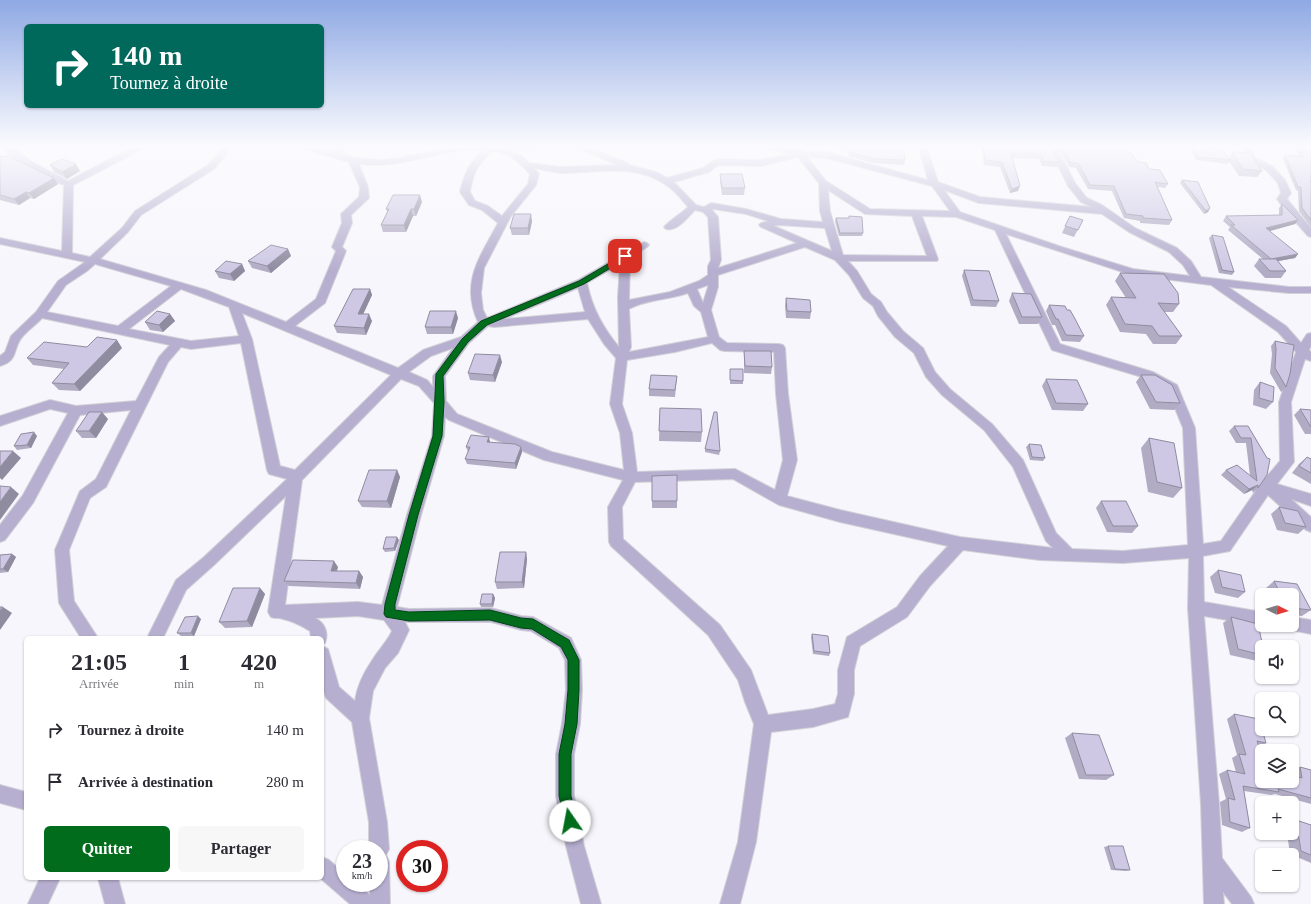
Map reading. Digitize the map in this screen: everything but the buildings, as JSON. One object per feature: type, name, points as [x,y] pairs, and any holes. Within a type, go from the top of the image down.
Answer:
[{"type":"street","points":[[67,255],[70,187]]},
{"type":"street","points":[[0,362],[10,354],[15,339],[40,314],[62,283],[83,269],[91,260],[126,230],[138,214],[180,187]]},
{"type":"street","points":[[288,326],[321,301],[341,251],[338,247],[348,223],[346,214],[364,198],[364,187]]},
{"type":"street","points":[[466,187],[465,192],[472,203],[485,208],[503,222]]},
{"type":"street","points":[[484,323],[478,310],[476,293],[479,268],[507,215],[531,187]]},
{"type":"street","points":[[676,187],[693,207],[710,211],[751,212],[779,222]]},
{"type":"street","points":[[823,187],[825,211],[839,258]]},
{"type":"street","points":[[829,187],[868,212],[957,214],[1058,249],[1132,272],[1289,290],[1311,290]]},
{"type":"street","points":[[937,187],[957,214]]},
{"type":"street","points":[[944,187],[979,200],[1104,211]]},
{"type":"street","points":[[1074,187],[1084,200],[1104,211],[1132,230],[1173,250],[1187,263],[1198,280]]},
{"type":"street","points":[[1284,187],[1286,193],[1282,199],[1287,208],[1311,234]]},
{"type":"street","points":[[669,228],[693,207]]},
{"type":"street","points":[[710,211],[717,252],[716,260],[713,266],[713,287],[706,310],[714,339],[724,347],[779,348],[782,394],[790,460],[779,499]]},
{"type":"street","points":[[839,258],[933,259],[916,213]]},
{"type":"street","points":[[830,225],[779,222],[764,225],[839,258],[853,273],[867,296],[877,304],[882,314],[899,334],[919,352],[930,374],[946,392],[988,427],[1018,464],[1051,538],[1069,555]]},
{"type":"street","points":[[998,227],[1056,347],[1149,375],[1173,388],[1189,428],[1196,552],[1196,608],[1210,804],[1214,904]]},
{"type":"street","points":[[0,241],[91,260],[202,292],[288,326],[423,383],[453,417],[549,456],[631,477],[735,474],[779,499],[840,516],[960,543],[1040,554],[1123,557],[1196,552],[1225,547],[1267,486],[1287,462],[1285,402],[1307,354],[1311,337]]},
{"type":"street","points":[[624,307],[634,301],[675,294],[703,283],[713,274],[807,243]]},
{"type":"street","points":[[379,840],[378,822],[360,718],[365,690],[379,663],[392,648],[400,630],[396,622],[389,614],[390,604],[414,515],[438,436],[440,402],[439,376],[465,340],[484,323],[582,282],[644,245]]},
{"type":"street","points":[[625,256],[623,297],[625,347],[622,357],[616,404],[626,433],[631,477],[615,507],[616,542],[714,630],[745,676],[753,702],[763,724],[747,842],[730,904]]},
{"type":"street","points":[[582,282],[583,291],[591,315],[604,338],[622,357]]},
{"type":"street","points":[[1214,282],[1282,329],[1307,354]]},
{"type":"street","points":[[120,330],[179,285]]},
{"type":"street","points":[[692,288],[694,299],[699,307],[706,310]]},
{"type":"street","points":[[675,294],[694,299]]},
{"type":"street","points":[[234,305],[246,339],[274,470],[296,476]]},
{"type":"street","points":[[40,314],[190,345],[246,339]]},
{"type":"street","points":[[484,323],[568,318],[591,315]]},
{"type":"street","points":[[622,357],[675,348],[714,339]]},
{"type":"street","points":[[156,636],[181,585],[220,550],[400,373],[427,352],[465,340]]},
{"type":"street","points":[[89,636],[66,603],[62,550],[85,495],[100,482],[163,360],[180,342]]},
{"type":"street","points":[[0,421],[50,404],[76,411],[140,405]]},
{"type":"street","points":[[0,536],[28,499],[76,411]]},
{"type":"street","points":[[276,612],[296,476]]},
{"type":"street","points":[[1267,486],[1311,500]]},
{"type":"street","points":[[1267,486],[1311,526]]},
{"type":"street","points":[[763,724],[813,718],[842,711],[846,694],[846,670],[853,642],[902,612],[925,582],[960,543]]},
{"type":"street","points":[[1196,608],[1255,618]]},
{"type":"street","points":[[276,612],[358,609],[409,616],[490,615],[521,623],[533,624],[565,643],[573,660],[574,690],[571,724],[565,754],[565,796],[575,846],[591,904]]},
{"type":"street","points":[[276,612],[301,616],[317,627],[319,636]]},
{"type":"street","points":[[1299,625],[1311,627]]},
{"type":"street","points":[[324,662],[332,692],[360,718]]},
{"type":"street","points":[[0,794],[24,800]]},
{"type":"street","points":[[1213,862],[1244,904]]},
{"type":"street","points":[[324,869],[365,904]]},
{"type":"street","points":[[38,904],[49,880]]},
{"type":"street","points":[[109,880],[115,904]]},
{"type":"street","points":[[380,892],[380,904]]},
{"type":"route","points":[[570,821],[565,796],[565,754],[571,724],[574,690],[573,660],[565,643],[533,624],[521,623],[490,615],[409,616],[389,614],[390,604],[414,515],[438,436],[440,402],[439,376],[465,340],[484,323],[582,282],[625,256]]}]
